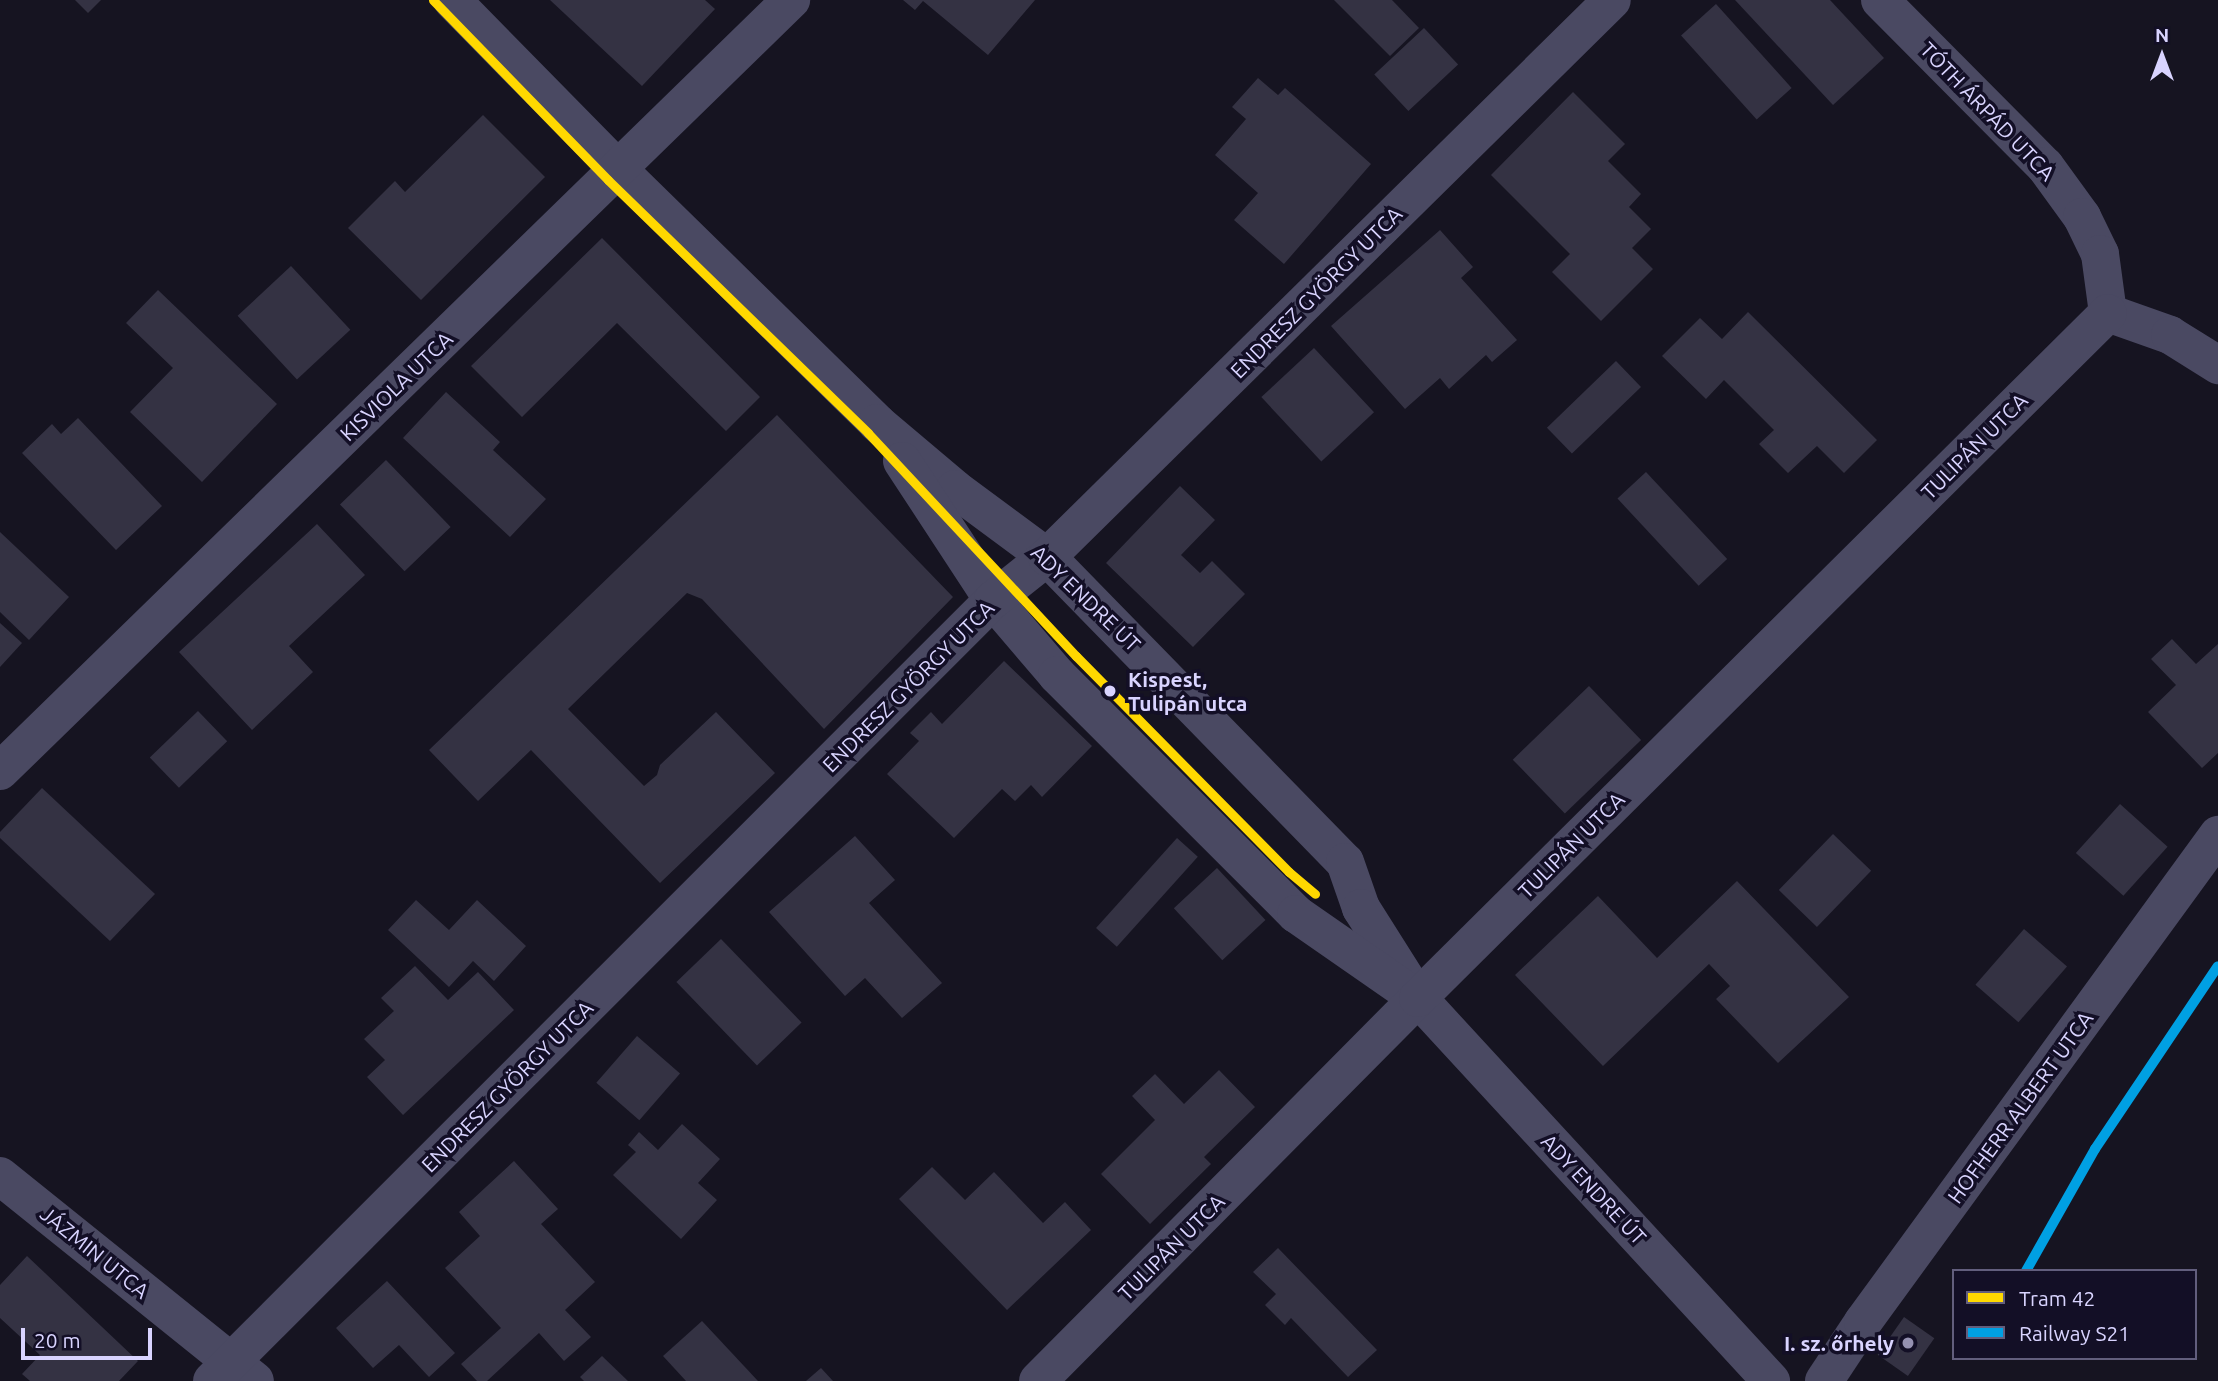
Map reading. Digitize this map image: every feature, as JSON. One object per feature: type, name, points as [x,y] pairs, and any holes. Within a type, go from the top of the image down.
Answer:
[{"type":"street","name":"ADY ENDRE ÚT","points":[[452,0],[618,169],[877,423],[955,489],[1047,557],[1345,862],[1361,908],[1418,998],[1771,1381]]},
{"type":"street","name":"KISVIOLA UTCA","points":[[0,771],[791,0]]},
{"type":"street","name":"ENDRESZ GYÖRGY UTCA","points":[[233,1375],[993,600],[1047,557],[1612,0]]},
{"type":"street","name":"TÓTH ÁRPÁD UTCA","points":[[1880,0],[2045,166],[2082,217],[2099,254],[2108,313]]},
{"type":"street","points":[[2108,313],[2169,335],[2218,365]]},
{"type":"street","name":"TULIPÁN UTCA","points":[[1038,1381],[1418,998],[2108,313]]},
{"type":"street","name":"ADY ENDRE ÚT","points":[[877,423],[993,600],[1057,674],[1296,914],[1418,998]]},
{"type":"street","name":"HOFHERR ALBERT UTCA","points":[[1824,1381],[1863,1322],[2218,835]]},
{"type":"street","name":"JÁZMIN UTCA","points":[[0,1176],[233,1375]]},
{"type":"building","points":[[75,0],[101,0],[88,13]]},
{"type":"building","points":[[550,0],[705,0],[715,9],[642,86]]},
{"type":"building","points":[[903,0],[1035,0],[988,55],[923,1],[915,10]]},
{"type":"building","points":[[1334,0],[1392,0],[1419,28],[1390,56]]},
{"type":"building","points":[[1735,0],[1830,0],[1884,58],[1833,105]]},
{"type":"building","points":[[1716,4],[1792,88],[1757,119],[1681,35]]},
{"type":"building","points":[[1424,28],[1458,65],[1408,111],[1374,74]]},
{"type":"building","points":[[1258,78],[1278,95],[1285,88],[1371,164],[1284,264],[1234,220],[1258,193],[1215,155],[1246,119],[1232,107]]},
{"type":"building","points":[[1573,92],[1625,144],[1608,161],[1641,194],[1629,207],[1651,229],[1632,248],[1653,269],[1601,321],[1552,272],[1570,254],[1491,175]]},
{"type":"building","points":[[483,115],[545,177],[421,300],[348,228],[395,181],[405,192]]},
{"type":"building","points":[[1440,230],[1473,267],[1461,278],[1517,340],[1492,362],[1486,355],[1449,389],[1440,378],[1405,409],[1331,326]]},
{"type":"building","points":[[602,238],[760,397],[726,431],[617,323],[522,417],[471,366]]},
{"type":"building","points":[[291,266],[350,330],[297,379],[238,316]]},
{"type":"building","points":[[158,290],[277,404],[202,482],[130,412],[173,368],[126,323]]},
{"type":"building","points":[[1748,312],[1877,440],[1844,473],[1817,446],[1788,473],[1759,444],[1774,430],[1724,380],[1706,399],[1662,356],[1700,318],[1722,339]]},
{"type":"building","points":[[1314,348],[1374,412],[1321,461],[1261,397]]},
{"type":"building","points":[[1616,361],[1641,387],[1572,454],[1547,428]]},
{"type":"building","points":[[446,392],[500,442],[493,450],[546,499],[510,537],[403,438]]},
{"type":"building","points":[[777,415],[953,597],[824,729],[702,599],[687,593],[568,709],[644,786],[657,775],[660,765],[716,712],[775,773],[660,883],[531,750],[478,801],[429,750]]},
{"type":"building","points":[[78,418],[162,506],[116,550],[22,453],[52,424],[61,434]]},
{"type":"building","points":[[386,460],[451,527],[405,571],[340,504]]},
{"type":"building","points":[[1646,472],[1727,559],[1699,586],[1617,499]]},
{"type":"building","points":[[1180,486],[1215,520],[1181,555],[1200,573],[1212,561],[1245,594],[1193,647],[1106,563]]},
{"type":"building","points":[[317,524],[365,575],[289,646],[313,672],[252,730],[179,652]]},
{"type":"building","points":[[0,532],[69,597],[29,640],[0,612]]},
{"type":"building","points":[[0,623],[22,643],[0,667]]},
{"type":"building","points":[[2172,639],[2196,664],[2218,644],[2218,753],[2202,768],[2148,712],[2176,685],[2151,659]]},
{"type":"building","points":[[1004,661],[1092,746],[1042,797],[1031,785],[1015,801],[1002,789],[954,838],[887,774],[919,741],[910,733],[931,712],[942,724]]},
{"type":"building","points":[[1589,686],[1641,740],[1565,814],[1513,760]]},
{"type":"building","points":[[198,711],[227,741],[179,788],[150,758]]},
{"type":"building","points":[[42,788],[155,894],[110,941],[0,838],[0,832]]},
{"type":"building","points":[[2120,804],[2168,847],[2123,896],[2076,853]]},
{"type":"building","points":[[1833,834],[1871,871],[1817,927],[1779,890]]},
{"type":"building","points":[[855,836],[895,880],[869,903],[942,983],[902,1018],[865,978],[845,996],[769,912]]},
{"type":"building","points":[[1177,838],[1198,857],[1117,947],[1096,928]]},
{"type":"building","points":[[1217,868],[1265,920],[1222,960],[1174,908]]},
{"type":"building","points":[[1737,881],[1849,997],[1778,1063],[1716,999],[1730,986],[1709,964],[1603,1066],[1515,975],[1598,896],[1657,958]]},
{"type":"building","points":[[416,900],[449,930],[477,900],[526,946],[494,981],[473,961],[449,987],[388,930]]},
{"type":"building","points":[[2024,929],[2067,966],[2018,1022],[1975,985]]},
{"type":"building","points":[[721,939],[802,1022],[757,1066],[676,982]]},
{"type":"building","points":[[415,966],[448,1000],[478,972],[514,1010],[403,1115],[367,1077],[385,1060],[364,1039],[394,1011],[381,998]]},
{"type":"building","points":[[637,1036],[680,1073],[639,1120],[596,1083]]},
{"type":"building","points":[[1219,1070],[1255,1107],[1204,1157],[1211,1164],[1150,1224],[1101,1174],[1155,1120],[1132,1096],[1155,1074],[1184,1104]]},
{"type":"building","points":[[682,1124],[720,1159],[698,1183],[717,1200],[681,1239],[613,1175],[636,1152],[628,1145],[639,1132],[658,1150]]},
{"type":"building","points":[[514,1161],[558,1209],[541,1224],[595,1282],[565,1310],[591,1337],[564,1361],[539,1333],[487,1381],[477,1381],[461,1364],[501,1328],[445,1268],[480,1236],[459,1212]]},
{"type":"building","points":[[932,1167],[965,1200],[994,1172],[1043,1223],[1065,1202],[1091,1230],[1007,1310],[899,1199]]},
{"type":"building","points":[[1278,1248],[1377,1350],[1348,1377],[1291,1318],[1285,1325],[1265,1305],[1276,1294],[1253,1272]]},
{"type":"building","points":[[27,1256],[138,1361],[119,1381],[30,1381],[22,1374],[40,1355],[0,1318],[0,1285]]},
{"type":"building","points":[[387,1281],[455,1353],[429,1377],[399,1345],[373,1368],[336,1328]]},
{"type":"building","name":"I. sz. őrhely","points":[[1904,1317],[1934,1338],[1908,1376],[1878,1355]]},
{"type":"building","points":[[702,1321],[758,1381],[686,1381],[663,1356]]},
{"type":"building","points":[[602,1356],[628,1381],[584,1381],[580,1377]]},
{"type":"building","points":[[821,1368],[833,1381],[806,1381]]},
{"type":"tram line","name":"42","points":[[433,0],[608,180],[868,433],[1076,656],[1289,872],[1315,894]]},
{"type":"rail line","name":"S21","points":[[2027,1269],[2095,1149],[2218,966]]},
{"type":"place","name":"Kispest, Tulipán utca","points":[[1110,691]]},
{"type":"place","name":"I. sz. őrhely","points":[[1908,1343]]}]
